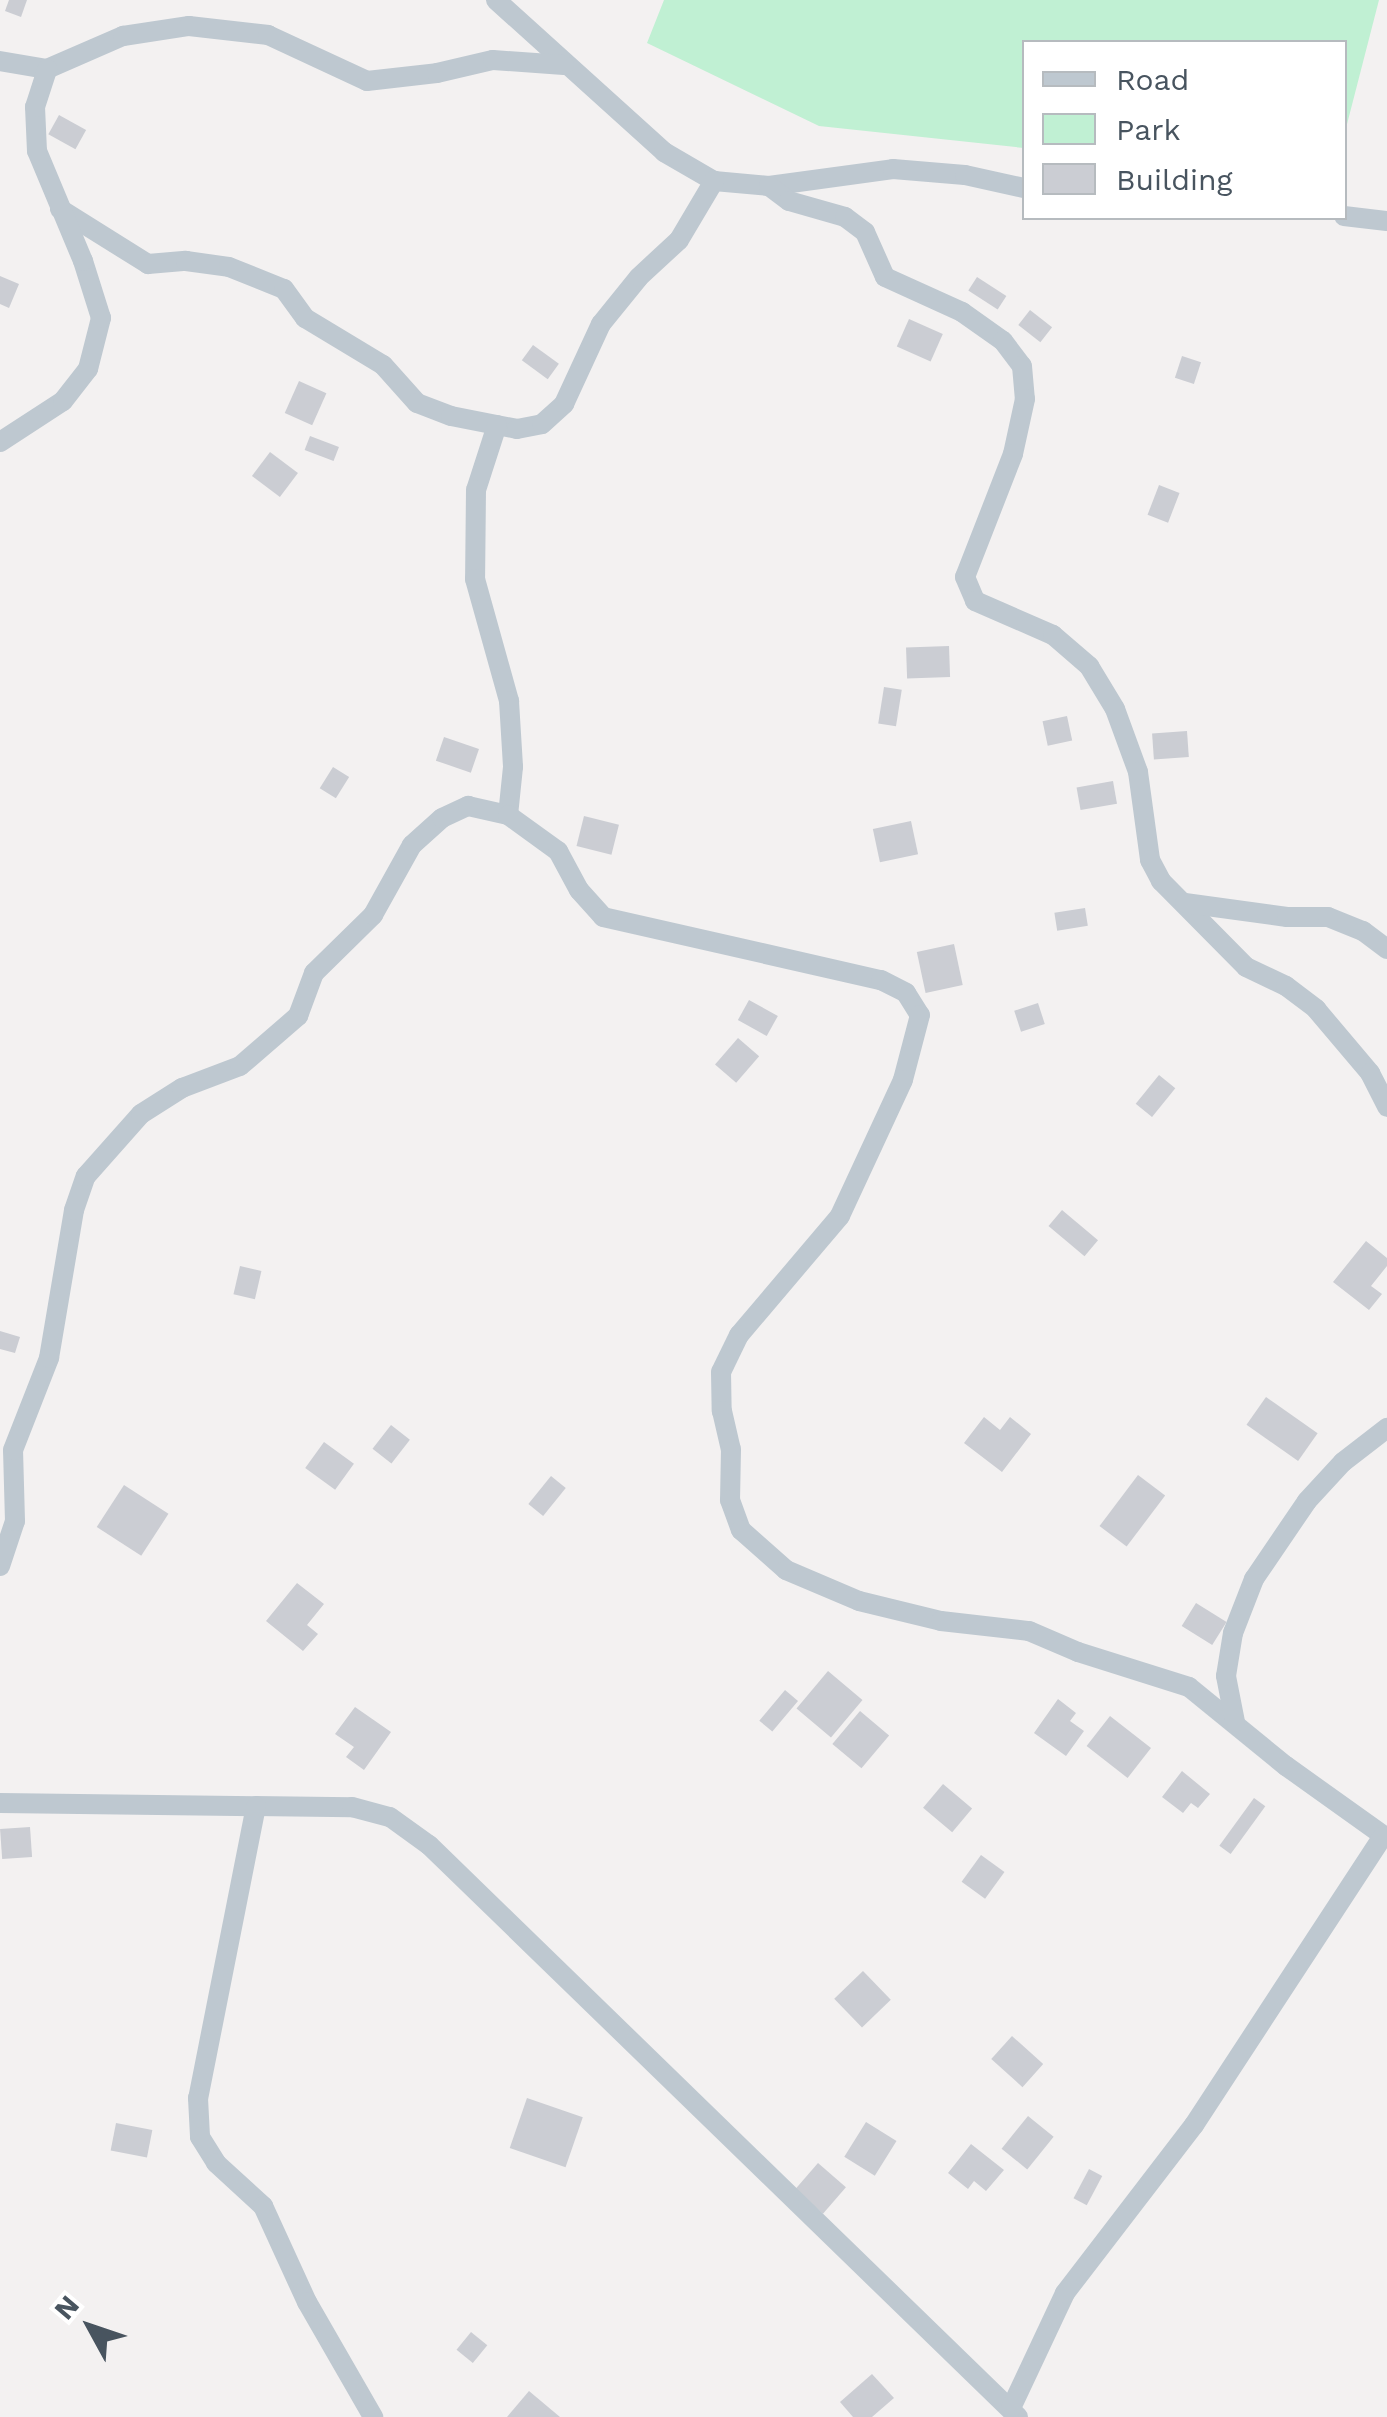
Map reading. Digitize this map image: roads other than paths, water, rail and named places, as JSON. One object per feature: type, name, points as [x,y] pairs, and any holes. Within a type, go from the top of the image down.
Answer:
[{"type":"street","points":[[496,0],[664,152],[714,181],[769,186],[893,169],[965,175],[1022,188]]},
{"type":"street","points":[[0,62],[47,70],[123,36],[189,26],[268,35],[367,82],[437,74],[493,60],[564,65]]},
{"type":"street","points":[[0,442],[64,402],[88,369],[101,318],[37,151],[35,108],[47,70]]},
{"type":"street","points":[[60,209],[148,264],[186,261],[229,267],[284,289],[305,318],[383,365],[417,402],[451,416],[517,429],[542,424],[564,404],[600,324],[639,277],[679,240],[714,181]]},
{"type":"street","points":[[769,186],[788,201],[845,217],[865,232],[885,277],[962,312],[1003,341],[1022,366],[1025,399],[1013,454],[965,577],[975,601],[1054,635],[1089,666],[1115,709],[1138,772],[1150,860],[1162,881],[1246,967],[1286,986],[1316,1009],[1370,1073],[1387,1107]]},
{"type":"street","points":[[1347,216],[1387,221]]},
{"type":"street","points":[[497,425],[476,490],[475,580],[509,701],[513,767],[508,814]]},
{"type":"street","points":[[0,1566],[15,1521],[13,1450],[49,1358],[74,1210],[86,1176],[141,1114],[182,1088],[240,1066],[298,1016],[314,974],[373,915],[412,845],[442,818],[468,806],[508,814],[558,851],[580,890],[603,917],[881,980],[906,993],[920,1015],[903,1080],[840,1216],[739,1335],[721,1372],[722,1411],[731,1449],[730,1500],[742,1530],[786,1570],[859,1601],[941,1621],[1029,1630],[1078,1652],[1188,1687],[1286,1766],[1385,1837],[1216,2094],[1065,2292],[1015,2413],[428,1845],[390,1817],[352,1808],[0,1802]]},
{"type":"street","points":[[1185,903],[1328,917],[1363,931],[1387,950]]},
{"type":"street","points":[[1234,1722],[1226,1676],[1232,1634],[1254,1579],[1307,1501],[1343,1462],[1387,1428]]},
{"type":"street","points":[[256,1806],[198,2098],[200,2137],[216,2162],[263,2206],[307,2302],[373,2417]]}]
